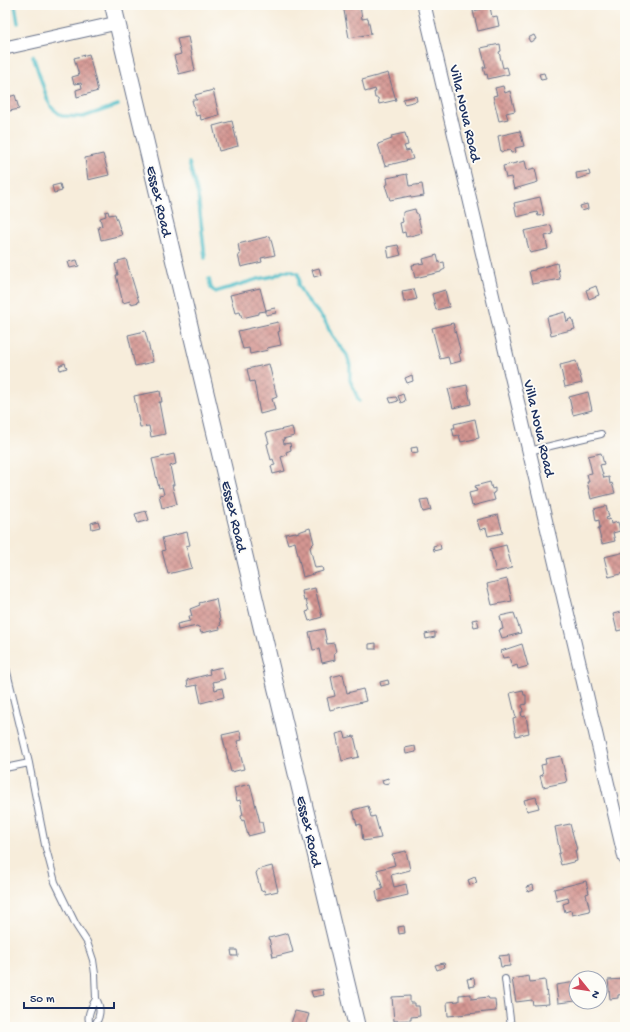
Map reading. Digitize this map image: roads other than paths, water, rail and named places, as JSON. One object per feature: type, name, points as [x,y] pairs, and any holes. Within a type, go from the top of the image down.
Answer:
[{"type":"street","name":"Essex Road","points":[[113,5],[357,1027]]},
{"type":"street","name":"Villa Nova Road","points":[[424,5],[625,858]]},
{"type":"street","points":[[5,48],[117,23]]},
{"type":"lane","points":[[529,451],[601,434]]},
{"type":"lane","points":[[5,664],[29,763],[45,845],[55,882],[76,925],[87,942],[93,960],[96,999],[100,1007],[99,1016],[92,1027],[88,1023],[89,1015],[90,1009],[96,999]]},
{"type":"lane","points":[[5,694],[12,693]]},
{"type":"lane","points":[[5,768],[29,763]]},
{"type":"lane","points":[[505,979],[511,1027]]},
{"type":"waterway","points":[[15,5],[18,23]]},
{"type":"waterway","points":[[33,56],[48,101],[52,108],[62,116],[83,117],[118,105]]},
{"type":"waterway","points":[[189,163],[198,195],[205,258]]},
{"type":"waterway","points":[[209,279],[211,288],[215,292],[258,279],[274,276],[284,271],[291,271],[298,274],[298,285],[304,296],[325,321],[332,336],[347,355],[350,365],[350,380],[359,401]]}]
